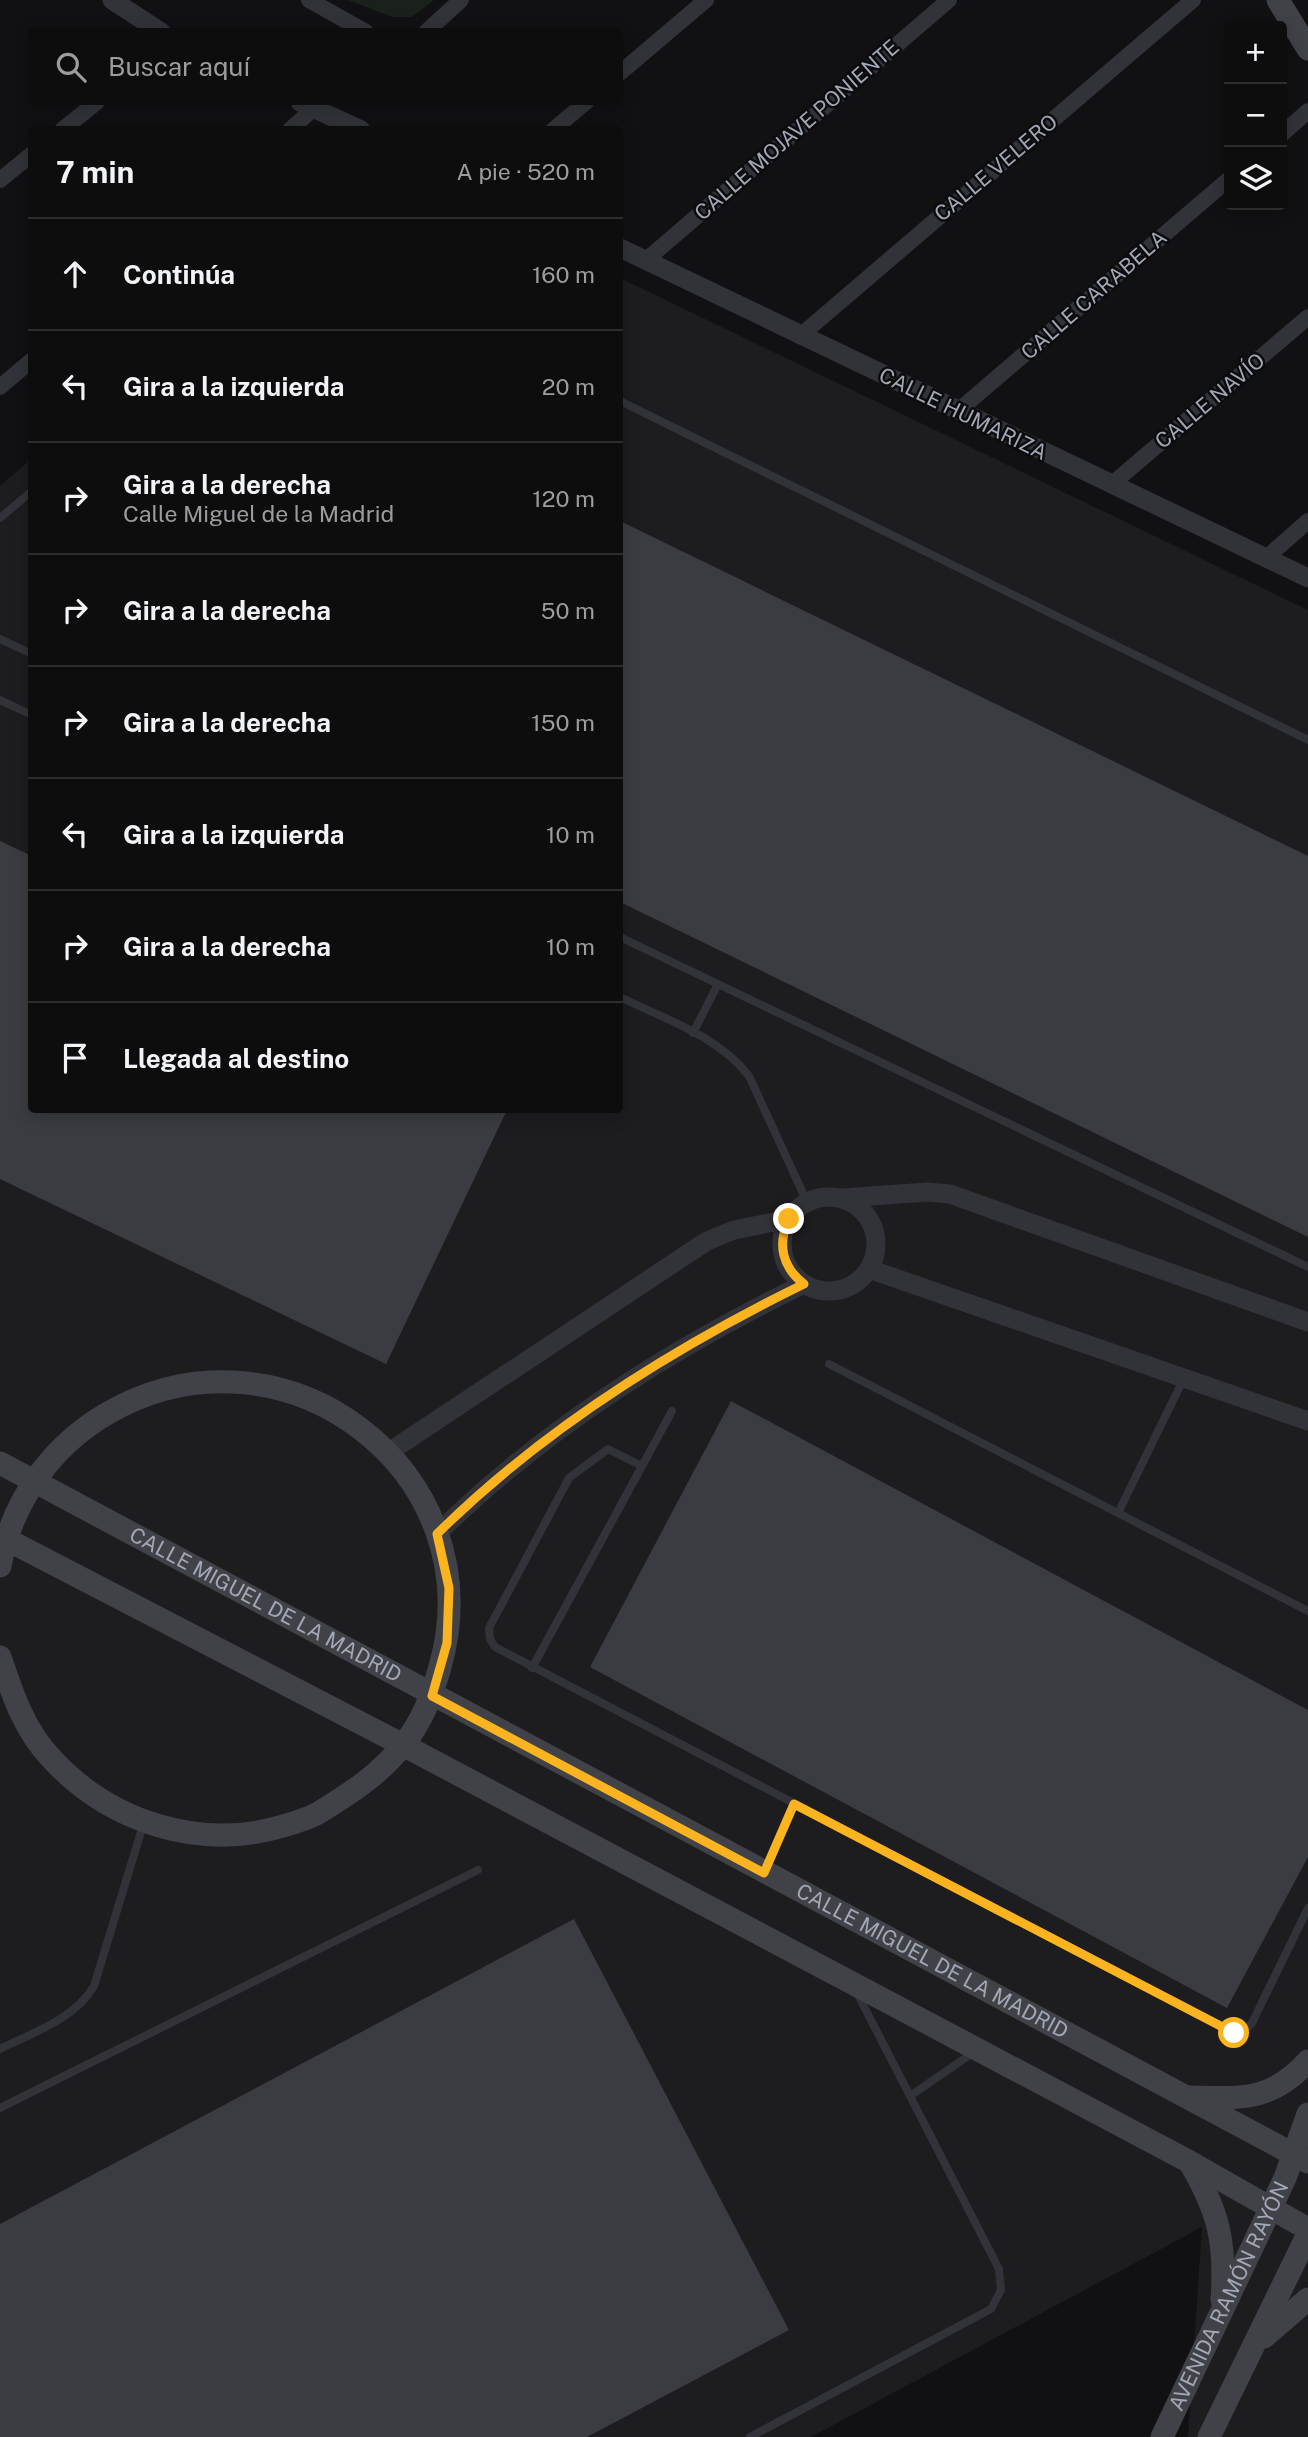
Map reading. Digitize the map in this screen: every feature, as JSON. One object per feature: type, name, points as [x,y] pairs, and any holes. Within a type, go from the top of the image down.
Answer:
[{"type":"main road","points":[[1278,0],[1308,49]]},
{"type":"main road","points":[[0,1566],[2,1538],[33,1481],[80,1430],[139,1395],[207,1380],[276,1386],[340,1412],[389,1452],[419,1493],[437,1534],[449,1588],[447,1643],[432,1696],[403,1745],[353,1793],[313,1817],[258,1833],[200,1835],[144,1822],[93,1796],[50,1757],[18,1709],[0,1657]]},
{"type":"main road","name":"CALLE MIGUEL DE LA MADRID","points":[[0,1463],[1301,2158]]},
{"type":"main road","points":[[2,1538],[403,1745],[977,2049],[1188,2161],[1308,2231]]},
{"type":"main road","points":[[1183,2097],[1250,2097],[1267,2093],[1297,2074],[1308,2061]]},
{"type":"main road","name":"AVENIDA RAMÓN RAYÓN","points":[[1162,2437],[1270,2208],[1301,2158],[1308,2113]]},
{"type":"main road","points":[[1188,2161],[1212,2202],[1222,2236],[1221,2312]]},
{"type":"main road","name":"AVENIDA RAMÓN RAYÓN","points":[[1209,2437],[1308,2231]]},
{"type":"main road","points":[[1250,2351],[1288,2314],[1308,2299]]},
{"type":"street","points":[[112,0],[155,28]]},
{"type":"street","points":[[309,0],[359,28]]},
{"type":"street","points":[[430,28],[461,0]]},
{"type":"street","points":[[623,70],[706,0]]},
{"type":"street","name":"CALLE MOJAVE PONIENTE","points":[[646,260],[949,0]]},
{"type":"street","name":"CALLE VELERO","points":[[800,335],[1193,0]]},
{"type":"street","points":[[67,126],[93,105]]},
{"type":"street","points":[[293,126],[307,105],[352,126]]},
{"type":"street","points":[[559,126],[583,105]]},
{"type":"street","points":[[1287,130],[1308,111]]},
{"type":"street","points":[[0,180],[28,157]]},
{"type":"street","name":"CALLE CARABELA","points":[[958,411],[1224,183]]},
{"type":"street","name":"CALLE HUMARIZA","points":[[623,249],[1308,578]]},
{"type":"street","name":"CALLE NAVÍO","points":[[1112,484],[1308,317]]},
{"type":"street","points":[[0,387],[28,362]]},
{"type":"street","points":[[1266,558],[1308,521]]},
{"type":"street","points":[[843,1198],[864,1211],[875,1233],[875,1257],[861,1279],[840,1290],[828,1291],[804,1284],[794,1276],[783,1254],[784,1230],[789,1219],[807,1202],[818,1197],[843,1198],[927,1192],[950,1194],[1308,1322]]},
{"type":"street","points":[[389,1452],[707,1241],[734,1230],[789,1219]]},
{"type":"street","points":[[869,1269],[1308,1421]]},
{"type":"street","points":[[437,1534],[483,1488],[531,1449],[706,1335],[804,1284]]},
{"type":"lane","points":[[623,402],[1308,740]]},
{"type":"lane","points":[[0,518],[28,494]]},
{"type":"lane","points":[[0,639],[28,652]]},
{"type":"lane","points":[[0,700],[28,713]]},
{"type":"lane","points":[[623,938],[1308,1268]]},
{"type":"lane","points":[[693,1033],[718,984]]},
{"type":"lane","points":[[623,998],[717,1044],[737,1060],[749,1076],[807,1202]]},
{"type":"lane","points":[[830,1364],[1308,1611]]},
{"type":"lane","points":[[1118,1513],[1184,1378]]},
{"type":"lane","points":[[532,1668],[673,1411]]},
{"type":"lane","points":[[642,1466],[608,1449],[569,1478],[489,1628],[495,1647],[1234,2033],[1245,2030],[1252,2023],[1308,1908]]},
{"type":"lane","points":[[764,1873],[794,1804]]},
{"type":"lane","points":[[0,2049],[69,2014],[86,2000],[94,1986],[144,1822]]},
{"type":"lane","points":[[0,2108],[478,1870]]},
{"type":"lane","points":[[750,2437],[991,2309],[1001,2290],[999,2269],[851,1983]]},
{"type":"lane","points":[[910,2096],[977,2049]]},
{"type":"shaded area","points":[[348,0],[434,0],[412,17],[392,17]]},
{"type":"shaded area","points":[[623,279],[1308,610],[1308,2437],[1188,2437],[1202,2227],[811,2437],[0,2437],[0,486],[28,462],[28,1113],[623,1113]]},
{"type":"building","points":[[623,522],[1308,856],[1308,1237],[623,903]]},
{"type":"building","points":[[0,841],[28,854],[28,1113],[506,1113],[386,1364],[0,1179]]},
{"type":"building","points":[[731,1401],[1308,1710],[1308,1857],[1227,2008],[590,1667]]},
{"type":"building","points":[[574,1919],[789,2330],[587,2437],[0,2437],[0,2224]]},
{"type":"route","points":[[789,1219],[784,1230],[783,1254],[794,1276],[804,1284],[706,1335],[531,1449],[483,1488],[437,1534],[449,1588],[447,1643],[432,1696],[764,1873],[794,1804],[1234,2033]]}]
